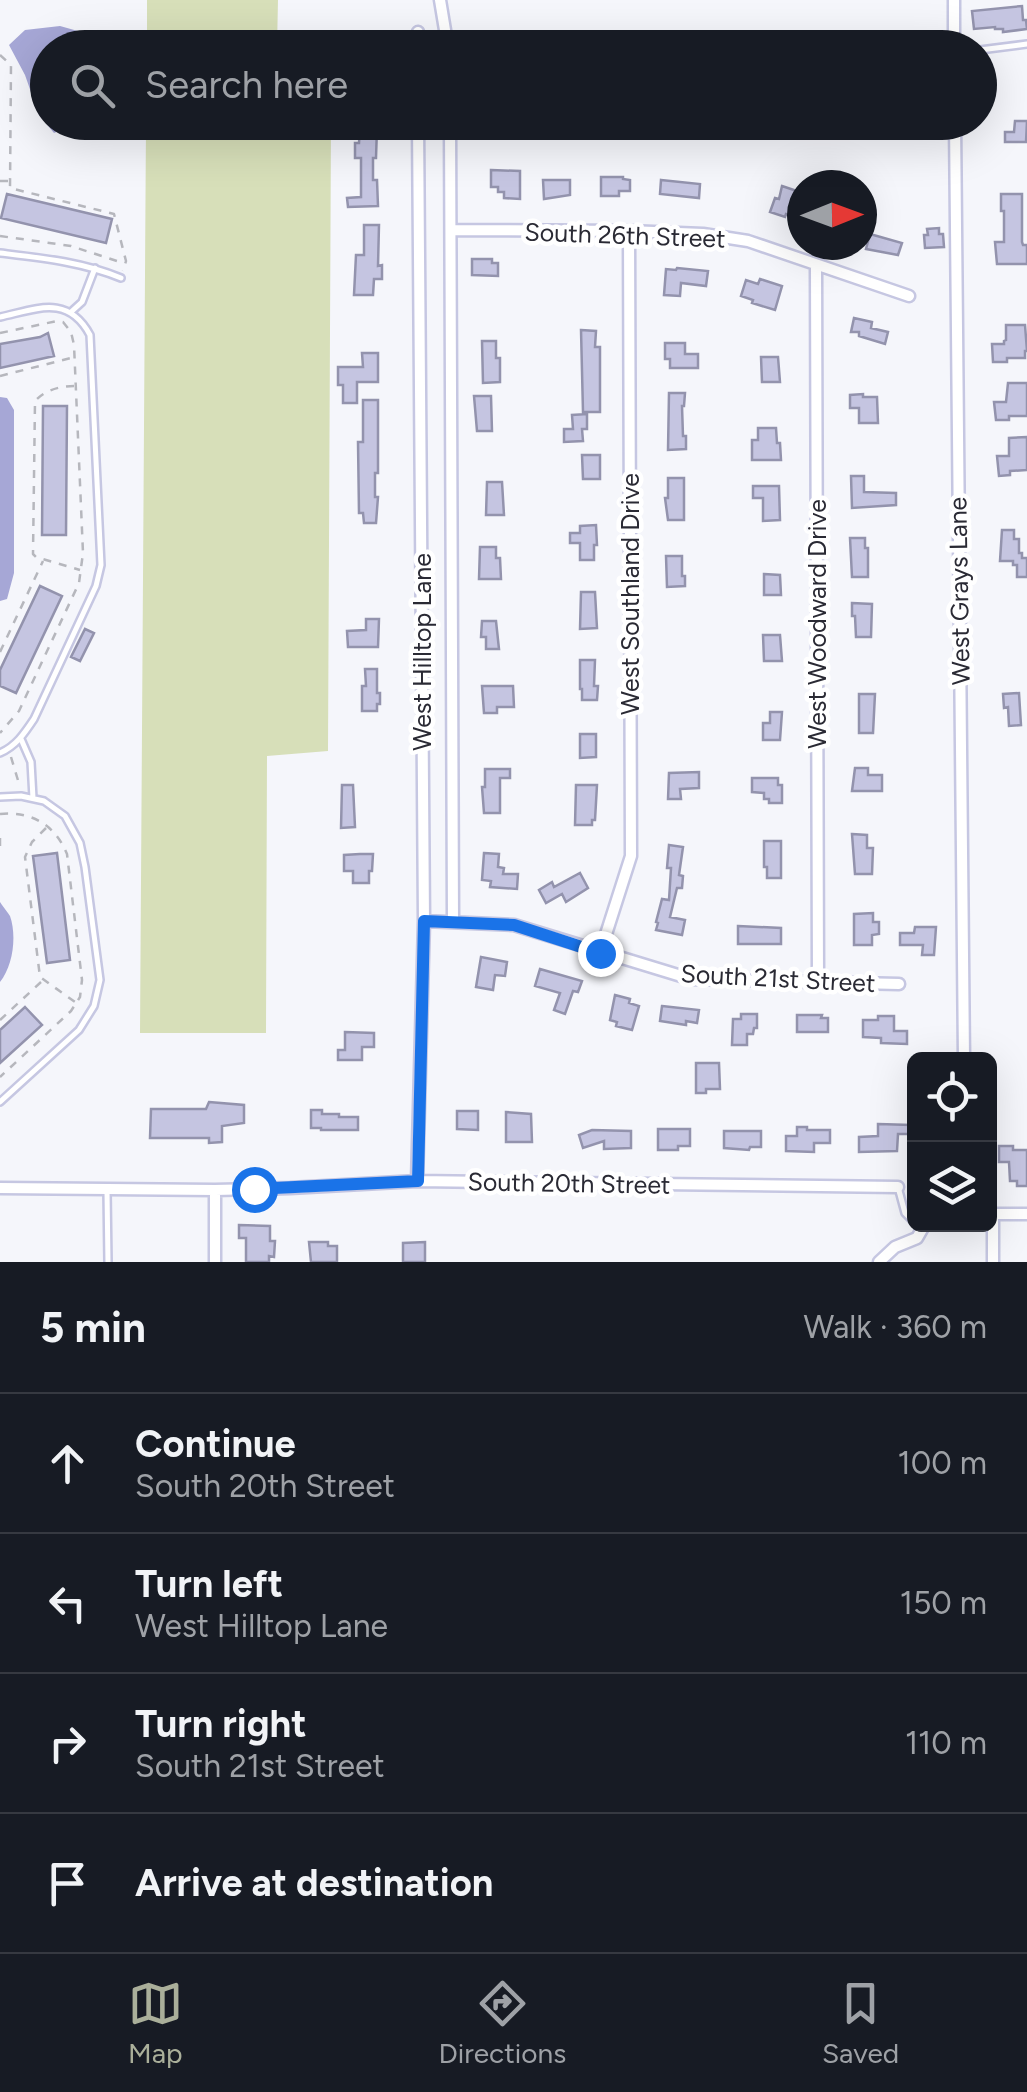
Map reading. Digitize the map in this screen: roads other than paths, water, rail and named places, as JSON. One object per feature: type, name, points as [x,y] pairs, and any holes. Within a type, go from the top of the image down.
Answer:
[{"type":"street","points":[[440,0],[445,30]]},
{"type":"street","points":[[954,0],[954,30]]},
{"type":"street","name":"West Hilltop Lane","points":[[418,140],[424,921],[418,1181]]},
{"type":"street","name":"West Hilltop Lane","points":[[450,140],[453,921]]},
{"type":"street","name":"West Grays Lane","points":[[955,140],[964,1052]]},
{"type":"street","name":"South 26th Street","points":[[452,230],[704,234],[748,241],[909,296]]},
{"type":"street","name":"West Southland Drive","points":[[600,953],[631,856],[630,231]]},
{"type":"street","name":"West Woodward Drive","points":[[816,266],[818,981]]},
{"type":"street","name":"South 21st Street","points":[[424,921],[514,925],[691,979],[899,984]]},
{"type":"street","name":"South 20th Street","points":[[0,1188],[214,1190],[418,1181],[898,1187]]},
{"type":"street","points":[[214,1190],[215,1262]]},
{"type":"street","points":[[997,1214],[1027,1214]]},
{"type":"street","points":[[878,1262],[894,1247],[917,1238],[918,1232]]},
{"type":"street","points":[[992,1232],[993,1262]]},
{"type":"lane","points":[[997,48],[1027,44]]},
{"type":"lane","points":[[0,253],[59,260],[121,278]]},
{"type":"lane","points":[[71,312],[82,302],[96,268]]},
{"type":"lane","points":[[0,317],[48,306],[71,312],[82,320],[90,336],[101,565],[96,586],[34,719],[21,738],[0,753]]},
{"type":"lane","points":[[21,738],[32,762],[32,798]]},
{"type":"lane","points":[[0,796],[44,801],[65,816],[80,843],[100,980],[94,1006],[79,1030],[0,1102]]},
{"type":"lane","points":[[898,1187],[907,1214]]},
{"type":"lane","points":[[107,1188],[108,1262]]},
{"type":"water","points":[[60,26],[74,30],[30,30],[30,89],[9,45],[25,30]]},
{"type":"water","points":[[0,397],[7,398],[14,410],[14,573],[7,599],[0,601]]},
{"type":"water","points":[[0,902],[10,916],[13,941],[11,959],[0,982]]}]
